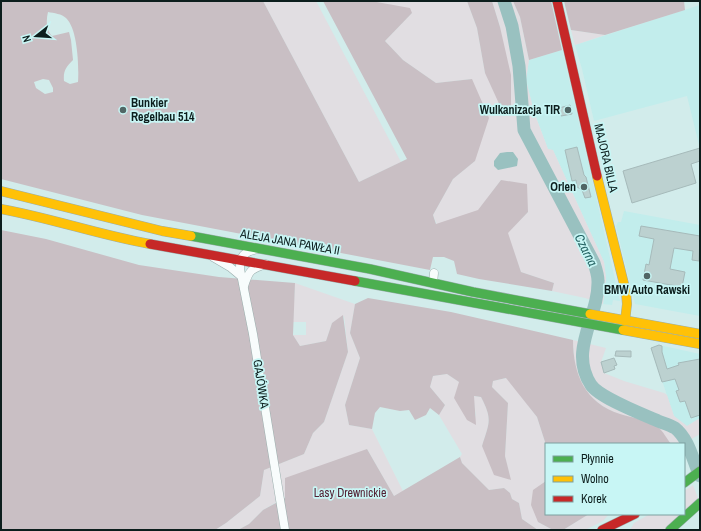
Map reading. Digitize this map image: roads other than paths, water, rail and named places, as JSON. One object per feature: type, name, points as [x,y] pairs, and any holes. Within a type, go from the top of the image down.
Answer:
[{"type":"main road","name":"MAJORA BILLA","points":[[557,1],[626,292],[627,304],[624,321]]},
{"type":"main road","name":"ALEJA JANA PAWŁA II","points":[[1,191],[154,230],[370,269],[575,312],[599,321]]},
{"type":"main road","points":[[1,209],[30,214],[123,239],[240,259],[526,313],[575,321],[624,321],[700,334]]},
{"type":"main road","points":[[599,321],[700,344]]},
{"type":"main road","points":[[685,482],[700,471]]},
{"type":"main road","points":[[670,530],[699,504]]},
{"type":"main road","points":[[602,530],[633,515]]},
{"type":"main road","points":[[624,519],[625,529]]},
{"type":"street","points":[[240,259],[249,252],[259,249]]},
{"type":"street","points":[[207,253],[230,267],[242,277]]},
{"type":"street","name":"GAJÓWKA","points":[[240,259],[285,530]]},
{"type":"street","points":[[244,287],[249,272],[252,269],[267,264]]},
{"type":"street","points":[[433,283],[434,273]]},
{"type":"waterway","name":"Czarna","points":[[504,1],[512,26],[519,66],[524,130],[594,263],[597,274],[597,294],[583,346],[585,372],[591,385],[603,395],[632,410],[675,428],[684,438],[700,476]]},
{"type":"place","name":"Bunkier Regelbau 514","points":[[123,110]]},
{"type":"place","name":"Wulkanizacja TIR","points":[[568,110]]},
{"type":"place","name":"Orlen","points":[[584,187]]},
{"type":"place","name":"BMW Auto Rawski","points":[[647,276]]},
{"type":"park label","name":"Lasy Drewnickie","points":[[350,493]]}]
